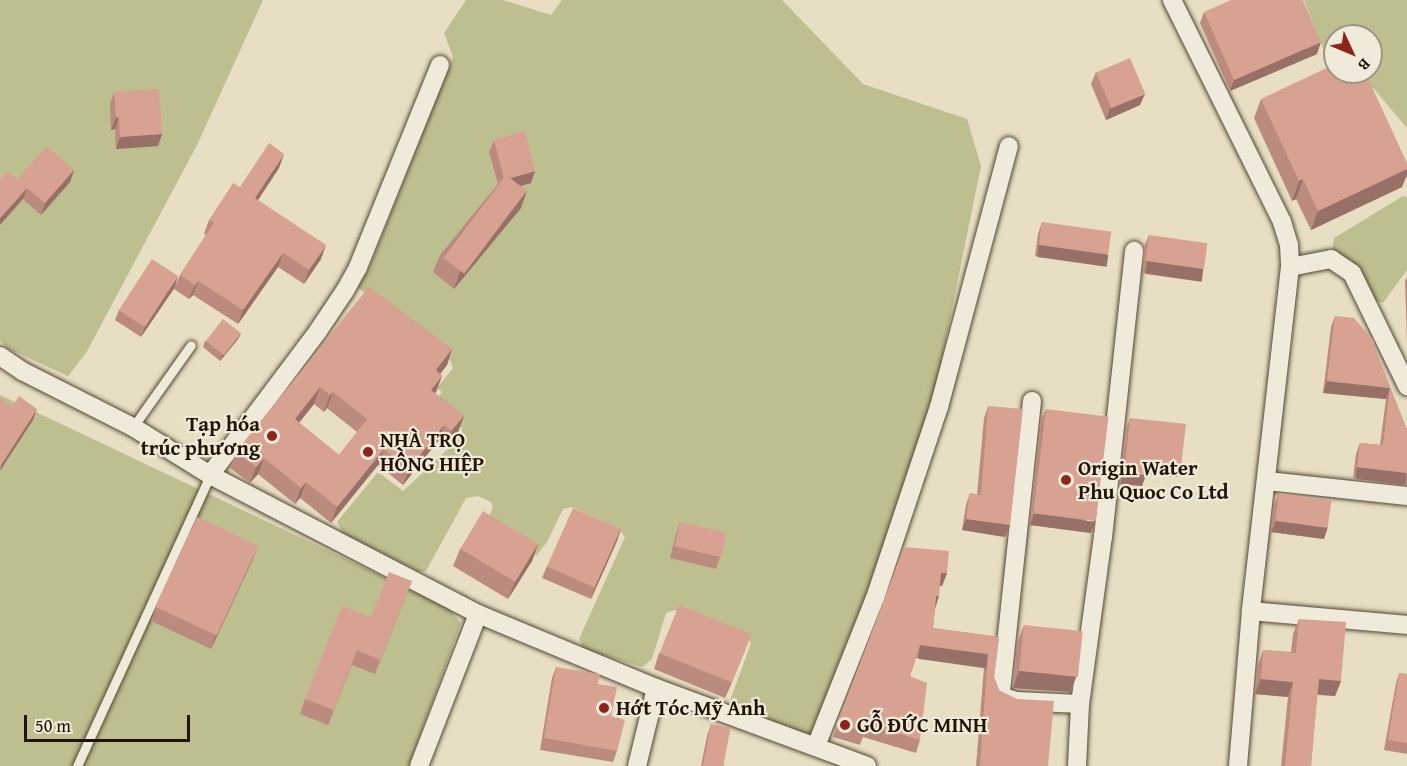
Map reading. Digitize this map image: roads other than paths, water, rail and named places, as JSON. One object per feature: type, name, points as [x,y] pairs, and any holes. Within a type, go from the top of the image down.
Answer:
[{"type":"street","points":[[1172,0],[1282,222],[1289,244],[1290,267],[1268,481],[1251,611],[1238,766]]},
{"type":"street","points":[[210,475],[318,331],[350,282],[440,66]]},
{"type":"street","points":[[816,746],[874,598],[939,406],[1009,146]]},
{"type":"street","points":[[1077,766],[1080,704],[1102,537],[1134,251]]},
{"type":"street","points":[[1290,267],[1331,259],[1352,273],[1407,386]]},
{"type":"street","points":[[0,356],[22,371],[133,427],[210,475],[478,614],[656,688],[867,766]]},
{"type":"street","points":[[1032,401],[1001,691],[1004,697],[1016,701],[1080,704]]},
{"type":"street","points":[[1268,481],[1407,496]]},
{"type":"street","points":[[1251,611],[1407,625]]},
{"type":"street","points":[[419,766],[478,614]]},
{"type":"street","points":[[637,766],[656,688]]},
{"type":"lane","points":[[133,427],[191,345]]},
{"type":"lane","points":[[77,766],[210,475]]},
{"type":"place","name":"Tạp hóa trúc phương","points":[[272,436]]},
{"type":"place","name":"NHÀ TRỌ HỒNG HIỆP","points":[[368,452]]},
{"type":"place","name":"Origin Water Phu Quoc Co Ltd","points":[[1066,480]]},
{"type":"place","name":"Hớt Tóc Mỹ Anh","points":[[604,708]]},
{"type":"place","name":"GỖ ĐỨC MINH","points":[[845,725]]}]
